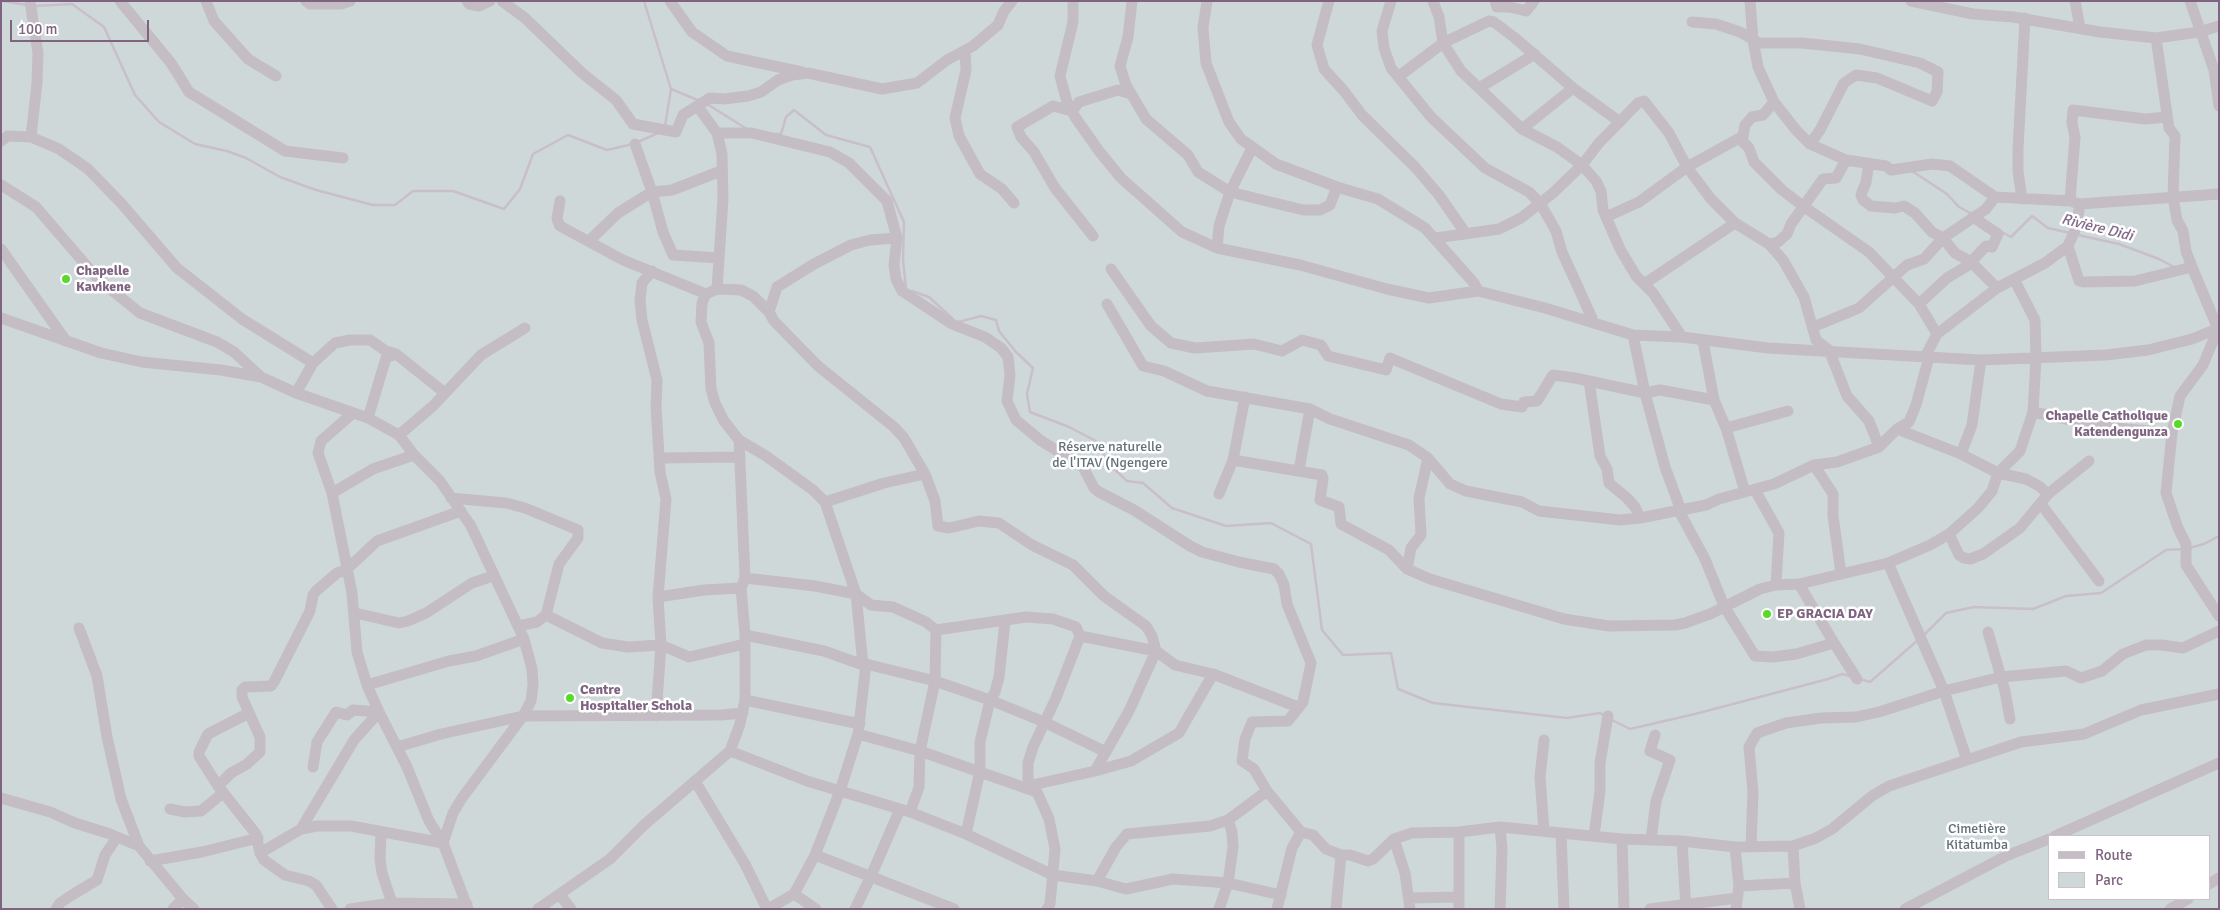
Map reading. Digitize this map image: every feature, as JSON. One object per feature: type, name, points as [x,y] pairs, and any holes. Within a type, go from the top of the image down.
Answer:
[{"type":"street","points":[[30,1],[38,53],[31,137]]},
{"type":"street","points":[[120,1],[171,63],[189,92],[285,151],[342,158]]},
{"type":"street","points":[[206,1],[214,21],[248,59],[276,76]]},
{"type":"street","points":[[306,1],[310,4],[341,4],[350,1]]},
{"type":"street","points":[[467,1],[469,4],[479,6],[490,1]]},
{"type":"street","points":[[502,1],[525,18],[582,73],[616,100],[634,124],[676,132],[683,115],[710,98],[724,99],[748,96],[761,92],[778,80],[792,75],[808,73]]},
{"type":"street","points":[[670,1],[692,32],[727,56],[882,89],[917,83],[948,60],[973,46],[998,25],[1004,11],[1012,1]]},
{"type":"street","points":[[1072,1],[1073,22],[1060,76],[1072,111],[1098,151],[1121,178],[1147,203],[1182,232],[1217,248],[1300,265],[1387,289],[1429,298],[1478,291],[1633,335],[1682,337],[1768,348],[1981,360],[2036,358],[2106,355],[2148,350],[2192,340],[2218,329]]},
{"type":"street","points":[[1132,1],[1128,37],[1120,66],[1132,94],[1146,119],[1188,155],[1198,172],[1230,192],[1303,210],[1320,210],[1330,205],[1337,187]]},
{"type":"street","points":[[1207,1],[1204,28],[1206,63],[1229,122],[1241,139],[1276,164],[1337,187],[1378,199],[1426,228],[1474,283],[1478,291]]},
{"type":"street","points":[[1329,1],[1317,45],[1324,69],[1362,115],[1439,195],[1466,234]]},
{"type":"street","points":[[1391,1],[1382,31],[1384,48],[1391,68],[1431,117],[1486,168],[1529,192],[1540,203],[1556,231],[1571,274],[1592,318],[1581,319]]},
{"type":"street","points":[[1433,1],[1439,17],[1443,43],[1461,71],[1522,129],[1557,147],[1582,165],[1596,180],[1601,191],[1603,210],[1620,249],[1636,276],[1653,292],[1682,337]]},
{"type":"street","points":[[1494,1],[1497,7],[1510,7],[1526,11],[1534,1]]},
{"type":"street","points":[[1750,1],[1753,40],[1758,67],[1774,102],[1796,130],[1810,144],[1846,160],[1886,166],[1891,170],[1932,164],[1950,166],[1995,197],[2075,202],[2219,194]]},
{"type":"street","points":[[1911,1],[1973,14],[2025,18],[2100,32],[2156,38],[2199,32],[2219,26]]},
{"type":"street","points":[[2075,1],[2080,28]]},
{"type":"street","points":[[2190,1],[2199,32],[2217,77],[2219,106]]},
{"type":"street","points":[[2022,198],[2018,171],[2018,149],[2025,18]]},
{"type":"street","points":[[1398,77],[1443,43],[1489,21],[1494,22],[1535,54],[1573,88],[1620,122]]},
{"type":"street","points":[[1692,22],[1716,24],[1740,32],[1758,43],[1802,43],[1860,49],[1920,63],[1938,72],[1937,92],[1932,101],[1877,78],[1856,75],[1844,84],[1820,130],[1810,144]]},
{"type":"street","points":[[2156,38],[2169,128],[2175,136],[2173,197],[2177,220],[2183,232],[2186,251],[2183,269],[2218,329]]},
{"type":"street","points":[[965,50],[966,70],[955,118],[959,136],[980,174],[1002,189],[1014,203]]},
{"type":"street","points":[[1479,88],[1535,54]]},
{"type":"street","points":[[1522,129],[1573,88]]},
{"type":"street","points":[[1072,111],[1079,102],[1118,90],[1132,94]]},
{"type":"street","points":[[1436,238],[1499,229],[1521,218],[1582,165],[1599,143],[1638,103],[1644,101],[1669,133],[1687,167],[1711,199],[1735,224],[1769,244],[1783,260],[1798,284],[1816,340],[1829,350],[1847,396],[1869,420],[1879,447]]},
{"type":"street","points":[[1774,102],[1763,115],[1752,117],[1745,125],[1743,142],[1749,148],[1754,162],[1782,190],[1802,206],[1870,252],[1919,304],[1938,334]]},
{"type":"street","points":[[1072,111],[1053,106],[1017,127],[1021,137],[1034,152],[1055,188],[1092,236]]},
{"type":"street","points":[[698,107],[717,133],[722,154],[721,171],[724,199],[717,289]]},
{"type":"street","points":[[2167,117],[2145,119],[2072,110],[2075,137],[2075,202],[2072,237],[2079,281],[2134,281],[2183,269]]},
{"type":"street","points":[[717,133],[752,133],[830,152],[850,163],[879,190],[887,201],[897,238],[894,265],[896,279],[902,290],[952,324],[985,337],[1001,348],[1008,357],[1010,375],[1007,401],[1016,420],[1040,440],[1083,467],[1094,488],[1099,492],[1134,510],[1190,546],[1230,559],[1274,569],[1279,574],[1284,585],[1287,604],[1311,664],[1303,702],[1288,721],[1252,722],[1245,740],[1242,761],[1254,769],[1266,790],[1301,832],[1313,835],[1326,849],[1341,855],[1350,855],[1368,861],[1373,859],[1394,839],[1412,833],[1426,831],[1459,832],[1500,827],[1622,839],[1682,841],[1735,847],[1793,846],[1816,838],[1832,829],[1872,796],[1889,786],[2021,742],[2084,734],[2141,710],[2219,694]]},
{"type":"street","points":[[1,141],[8,136],[31,137],[59,149],[88,169],[121,203],[177,268],[242,318],[313,363]]},
{"type":"street","points":[[1606,217],[1639,202],[1687,167],[1743,136]]},
{"type":"street","points":[[635,144],[652,192],[663,232],[673,254],[718,258]]},
{"type":"street","points":[[1217,248],[1219,226],[1230,192],[1252,148]]},
{"type":"street","points":[[1769,244],[1778,242],[1787,234],[1802,206],[1823,179],[1836,178],[1846,160]]},
{"type":"street","points":[[1869,163],[1866,182],[1861,195],[1863,200],[1870,206],[1895,208],[1904,206],[1914,213],[1932,232],[1943,238],[1955,254],[1971,262],[1997,288]]},
{"type":"street","points":[[589,241],[625,208],[652,192],[672,190],[698,178],[721,171]]},
{"type":"street","points":[[1,185],[36,207],[98,279],[140,313],[217,342],[234,352],[261,377]]},
{"type":"street","points":[[1813,327],[1859,308],[1894,279],[1907,265],[1924,259],[1943,238],[1986,209],[1995,197]]},
{"type":"street","points":[[560,201],[557,219],[560,226],[623,260],[706,294]]},
{"type":"street","points":[[1919,304],[1948,278],[1971,262],[1986,246],[1992,247],[1998,234],[1975,215]]},
{"type":"street","points":[[1644,284],[1735,224]]},
{"type":"street","points":[[1107,304],[1142,366],[1164,371],[1207,391],[1310,409],[1330,419],[1409,445],[1428,458],[1450,484],[1466,491],[1522,502],[1539,512],[1620,520],[1706,505],[1719,499],[1774,484],[1814,465],[1837,462],[1879,447],[1897,429],[1910,422],[1916,405],[1927,357],[1938,334],[1997,288],[2045,263],[2072,237]]},
{"type":"street","points":[[769,312],[777,287],[814,264],[851,245],[870,240],[897,238]]},
{"type":"street","points":[[1,249],[66,341]]},
{"type":"street","points":[[1111,269],[1151,326],[1171,343],[1195,348],[1254,344],[1282,352],[1302,340],[1321,345],[1328,356],[1386,370],[1390,358],[1501,404],[1522,407],[1524,402],[1537,401],[1553,376],[1645,393],[1660,390],[1714,400]]},
{"type":"street","points":[[652,271],[642,283],[640,301],[642,320],[657,380],[656,407],[660,472],[666,499],[658,597],[661,645],[656,716]]},
{"type":"street","points":[[1232,460],[1322,475],[1320,500],[1339,507],[1341,524],[1389,550],[1407,569],[1468,592],[1564,619],[1609,626],[1674,625],[1710,614],[1760,589],[1776,585],[1799,584],[1888,563],[1930,546],[1949,534],[1978,508],[1992,491],[1998,474],[2020,451],[2033,412],[2036,358],[2035,320],[2014,279]]},
{"type":"street","points":[[695,781],[745,864],[768,909],[794,894],[815,856],[840,791],[859,729],[865,665],[856,594],[825,502],[813,490],[766,456],[739,440],[724,421],[711,389],[709,343],[701,322],[702,303],[706,294],[717,289],[741,290],[753,296],[769,312],[774,321],[818,366],[894,427],[904,438],[925,474],[935,501],[938,526],[949,528],[979,521],[999,523],[1032,545],[1073,565],[1104,596],[1146,626],[1152,636],[1156,651],[1129,711],[1095,771]]},
{"type":"street","points":[[1,318],[101,353],[142,362],[221,370],[261,377],[296,393],[368,418],[400,436],[414,455],[440,481],[471,526],[524,639],[532,669],[533,685],[531,701],[523,716],[453,813],[444,843]]},
{"type":"street","points":[[400,436],[433,406],[481,356],[525,328]]},
{"type":"street","points":[[2218,329],[2203,365],[2180,396],[2172,433],[2166,493],[2178,528],[2186,544],[2186,565],[2219,616]]},
{"type":"street","points":[[1633,335],[1645,393],[1665,467],[1679,505],[1679,511],[1705,559],[1724,606],[1755,656],[1796,654],[1834,642]]},
{"type":"street","points":[[296,393],[313,363],[335,343],[350,340],[370,340],[386,351],[396,354],[445,393]]},
{"type":"street","points":[[1703,341],[1714,400],[1750,491],[1779,533],[1776,585]]},
{"type":"street","points":[[368,418],[386,358],[396,354]]},
{"type":"street","points":[[1961,454],[1972,425],[1981,360]]},
{"type":"street","points":[[1588,381],[1600,456],[1609,482],[1635,507],[1640,518]]},
{"type":"street","points":[[1219,494],[1232,460],[1245,397]]},
{"type":"street","points":[[1299,470],[1310,409]]},
{"type":"street","points":[[1726,428],[1788,410]]},
{"type":"street","points":[[2033,412],[2104,428],[2172,433]]},
{"type":"street","points":[[350,909],[394,906],[468,906],[444,843],[430,821],[367,685],[357,652],[355,613],[332,493],[318,453],[320,441],[352,414]]},
{"type":"street","points":[[1897,429],[1961,454],[1998,474],[2026,479],[2039,486],[2048,494]]},
{"type":"street","points":[[538,909],[610,859],[644,825],[730,751],[743,713],[744,700],[745,639],[739,440]]},
{"type":"street","points":[[332,493],[373,469],[414,455]]},
{"type":"street","points":[[660,458],[740,457]]},
{"type":"street","points":[[1407,569],[1411,548],[1421,535],[1419,498],[1428,458]]},
{"type":"street","points":[[1949,534],[1959,555],[1970,559],[1982,554],[2020,528],[2048,494],[2089,460]]},
{"type":"street","points":[[1814,465],[1832,494],[1832,516],[1841,574]]},
{"type":"street","points":[[825,502],[884,483],[925,474]]},
{"type":"street","points":[[451,498],[506,502],[534,511],[578,530],[578,538],[559,564],[546,615],[537,622],[518,626]]},
{"type":"street","points":[[2041,504],[2099,582]]},
{"type":"street","points":[[170,809],[185,812],[202,811],[221,790],[231,772],[247,764],[260,752],[260,737],[249,713],[242,690],[245,687],[271,686],[274,682],[310,611],[313,595],[337,573],[346,570],[377,541],[460,511]]},
{"type":"street","points":[[1888,563],[1944,691],[1967,760]]},
{"type":"street","points":[[355,613],[399,622],[408,621],[426,613],[472,584],[493,576]]},
{"type":"street","points":[[658,597],[743,583],[815,586],[856,594],[871,605],[893,607],[926,622],[936,630],[1005,622],[1026,617],[1052,619],[1076,628],[1080,636],[1028,763],[1032,789],[1049,819],[1055,849],[1048,909]]},
{"type":"street","points":[[1799,584],[1857,679]]},
{"type":"street","points":[[546,615],[585,636],[611,646],[661,645],[689,657],[745,639],[824,652],[865,665],[935,681],[990,700],[1044,722],[1106,752]]},
{"type":"street","points":[[966,834],[980,771],[980,742],[990,700],[995,692],[999,677],[1005,622]]},
{"type":"street","points":[[79,628],[97,676],[107,738],[121,799],[139,846],[183,899],[194,909]]},
{"type":"street","points":[[855,909],[919,787],[920,751],[935,681],[936,630]]},
{"type":"street","points":[[1751,847],[1753,792],[1749,747],[1756,733],[1786,722],[1856,717],[1879,712],[1944,691],[2001,677],[2066,671],[2081,678],[2102,671],[2123,654],[2146,646],[2162,645],[2184,648],[2219,631]]},
{"type":"street","points":[[1988,632],[2001,677],[2010,719]]},
{"type":"street","points":[[1080,636],[1156,651],[1175,666],[1213,674],[1298,707]]},
{"type":"street","points":[[367,685],[449,661],[476,656],[524,639]]},
{"type":"street","points":[[744,700],[859,729],[1032,789],[1131,761],[1180,732],[1213,674]]},
{"type":"street","points":[[313,767],[317,742],[336,712],[347,715],[353,710],[379,712]]},
{"type":"street","points":[[301,829],[354,740],[379,712]]},
{"type":"street","points":[[249,713],[208,734],[199,752],[200,759],[258,838],[260,853],[270,865],[285,875],[309,881],[316,885],[323,892],[330,908]]},
{"type":"street","points":[[397,747],[441,734],[523,716],[656,716],[743,713]]},
{"type":"street","points":[[1594,836],[1600,792],[1600,763],[1608,716]]},
{"type":"street","points":[[1651,840],[1656,801],[1670,760],[1650,751],[1655,735]]},
{"type":"street","points":[[1544,740],[1540,777],[1544,831]]},
{"type":"street","points":[[730,751],[772,768],[905,811],[966,834],[1053,875],[1097,881],[1126,889],[1173,879],[1228,883],[1281,895]]},
{"type":"street","points":[[2057,835],[2219,763]]},
{"type":"street","points":[[1097,881],[1116,847],[1127,834],[1210,826],[1228,820],[1266,790]]},
{"type":"street","points":[[1,798],[50,812],[75,824],[139,846]]},
{"type":"street","points":[[1219,909],[1228,883],[1233,847],[1232,832],[1228,820]]},
{"type":"street","points":[[260,853],[301,829],[351,826],[444,843]]},
{"type":"street","points":[[1500,827],[1502,849],[1500,909]]},
{"type":"street","points":[[381,832],[380,859],[382,873],[394,906]]},
{"type":"street","points":[[1277,909],[1292,848],[1301,832]]},
{"type":"street","points":[[1394,839],[1405,873],[1410,904],[1459,903],[1459,832]]},
{"type":"street","points":[[1561,833],[1564,909]]},
{"type":"street","points":[[56,909],[60,903],[97,880],[105,855],[117,837]]},
{"type":"street","points":[[150,861],[202,852],[258,838]]},
{"type":"street","points":[[1622,839],[1624,909]]},
{"type":"street","points":[[1905,909],[2006,856],[2048,839]]},
{"type":"street","points":[[1682,841],[1686,906]]},
{"type":"street","points":[[1793,846],[1795,883],[1800,909]]},
{"type":"street","points":[[1735,847],[1737,898]]},
{"type":"street","points":[[1336,909],[1341,855]]},
{"type":"street","points":[[815,856],[872,876],[939,906],[954,909]]},
{"type":"street","points":[[1650,909],[1686,906],[1737,898],[1795,883]]},
{"type":"street","points":[[794,894],[816,909]]},
{"type":"street","points":[[560,895],[571,909]]},
{"type":"street","points":[[173,909],[183,899]]},
{"type":"green space","name":"Réserve naturelle de l'ITAV (Ngengere","points":[[1,1],[2219,1],[2219,909],[1,909]]},
{"type":"waterway","points":[[3,1],[27,5]]},
{"type":"waterway","points":[[644,1],[671,89],[665,126]]},
{"type":"waterway","points":[[35,6],[72,4],[104,27],[135,95],[159,122],[195,144],[227,151],[246,158],[280,177],[316,190],[373,205],[395,205],[413,191],[453,191],[504,209],[520,189],[533,154],[568,135],[607,150],[633,144]]},
{"type":"waterway","points":[[671,89],[700,101]]},
{"type":"waterway","points":[[707,104],[747,129]]},
{"type":"waterway","points":[[777,134],[781,134],[786,117],[794,110],[826,135],[870,147],[904,222],[903,260],[906,288]]},
{"type":"waterway","points":[[638,142],[658,133]]},
{"type":"waterway","name":"Rivière Didi","points":[[1912,171],[1947,194],[1959,207],[1972,214]]},
{"type":"waterway","name":"Rivière Didi","points":[[2000,231],[2011,237],[2032,216],[2048,228],[2070,233]]},
{"type":"waterway","name":"Rivière Didi","points":[[2078,235],[2119,244],[2159,259],[2174,267]]},
{"type":"waterway","points":[[912,291],[929,297],[952,318]]},
{"type":"waterway","points":[[958,322],[981,316],[996,320],[999,331],[1016,352],[1033,368],[1027,394],[1030,412],[1069,427],[1096,441],[1109,464],[1127,481],[1143,483],[1172,508],[1226,526],[1271,523],[1311,544],[1322,630],[1343,655],[1391,653],[1398,689],[1433,703],[1567,718],[1600,713],[1605,716]]},
{"type":"waterway","points":[[2189,548],[2204,544],[2219,536]]},
{"type":"waterway","points":[[1924,635],[1946,613],[1974,607],[2033,609],[2066,596],[2101,593],[2166,550],[2183,549]]},
{"type":"waterway","points":[[1860,679],[1870,682],[1918,640]]},
{"type":"waterway","points":[[1610,719],[1630,729],[1695,714],[1842,674],[1850,676]]},
{"type":"place","name":"Chapelle Kavikene","points":[[66,279]]},
{"type":"place","name":"Chapelle Catholique Katendengunza","points":[[2178,424]]},
{"type":"place","name":"EP GRACIA DAY","points":[[1767,614]]},
{"type":"place","name":"Centre Hospitalier Schola","points":[[570,698]]},
{"type":"park label","name":"Cimetière Kitatumba","points":[[1977,838]]}]
